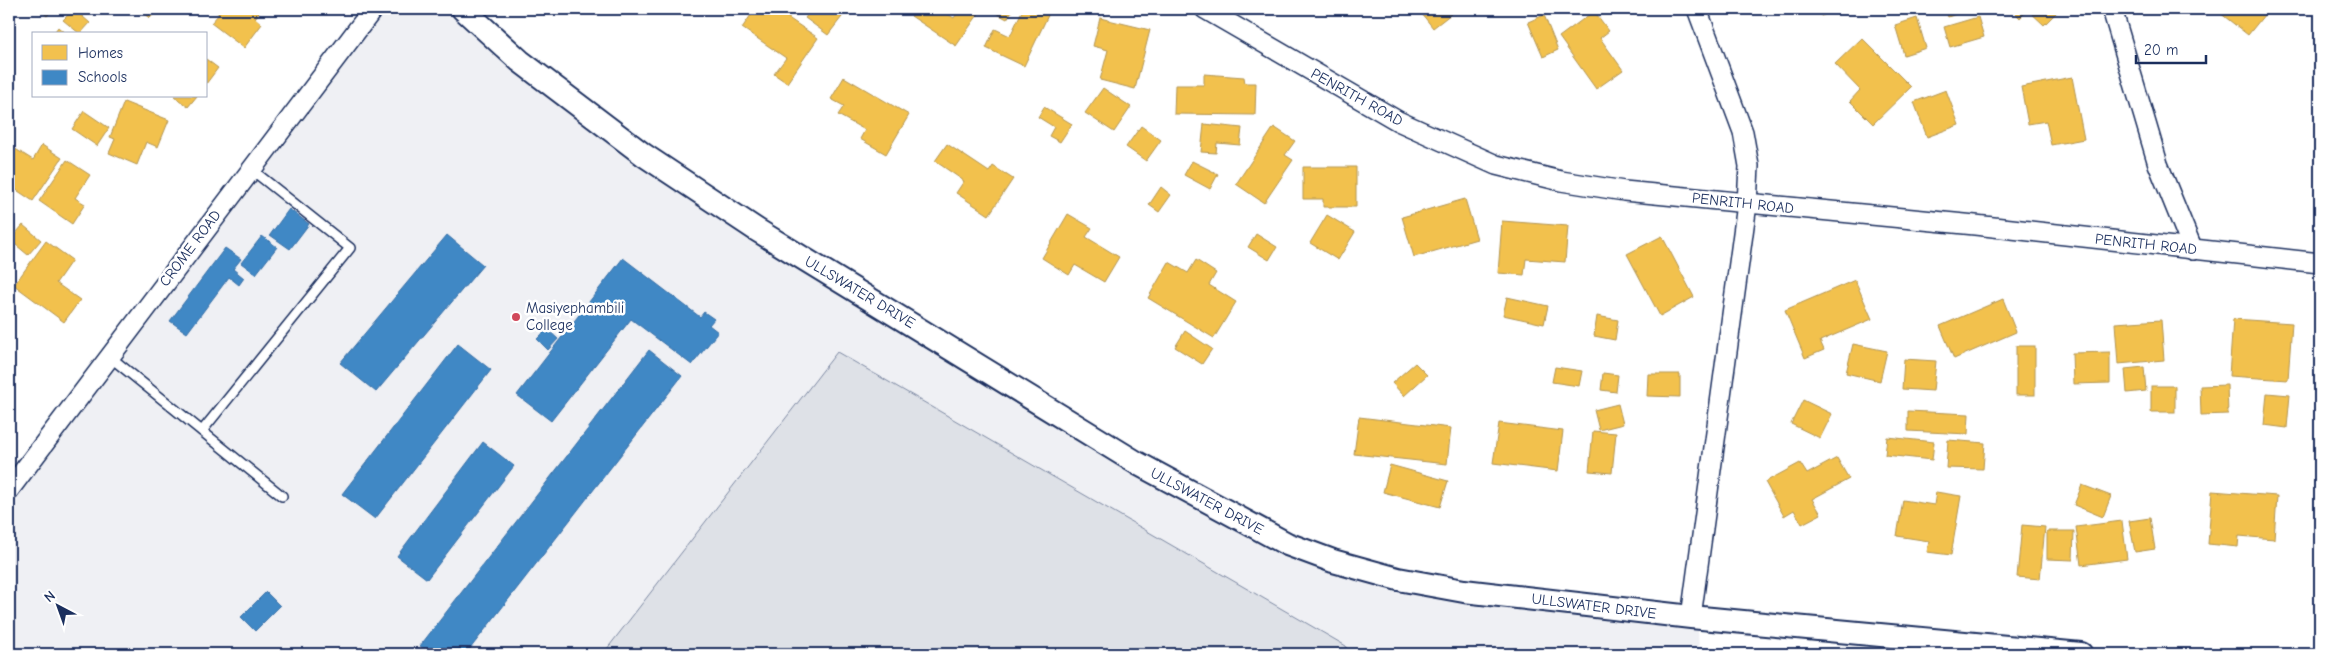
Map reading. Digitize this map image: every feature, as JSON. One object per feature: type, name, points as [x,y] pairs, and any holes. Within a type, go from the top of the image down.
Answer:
[{"type":"street","name":"CROME ROAD","points":[[9,490],[250,169],[374,9]]},
{"type":"street","name":"ULLSWATER DRIVE","points":[[463,9],[520,61],[621,137],[757,230],[1136,463],[1287,544],[1333,561],[1398,579],[1464,591],[1691,617],[2080,654]]},
{"type":"street","name":"PENRITH ROAD","points":[[1205,9],[1398,121],[1496,165],[1561,181],[1624,191],[2320,263]]},
{"type":"street","points":[[1691,617],[1747,204],[1749,166],[1743,132],[1697,9]]},
{"type":"street","points":[[2112,9],[2158,164],[2193,250]]},
{"type":"lane","points":[[202,431],[350,248],[250,169]]},
{"type":"lane","points":[[110,356],[282,496]]},
{"type":"shaded area","name":"Masiyephambili College","points":[[382,9],[452,9],[642,162],[1128,472],[1278,552],[1331,573],[1397,593],[1698,629],[1699,654],[9,654],[9,497]]},
{"type":"shaded area","points":[[837,352],[1346,646],[1348,654],[603,654]]},
{"type":"building: Homes","points":[[39,9],[54,9],[47,16]]},
{"type":"building: Homes","points":[[74,9],[90,23],[82,32],[78,32],[63,20]]},
{"type":"building: Homes","points":[[140,9],[159,9],[150,18]]},
{"type":"building: Homes","points":[[213,9],[262,9],[255,18],[262,24],[244,48],[211,23],[219,14]]},
{"type":"building: Homes","points":[[755,9],[775,9],[818,38],[787,83],[774,74],[786,58],[742,28]]},
{"type":"building: Homes","points":[[812,9],[848,9],[828,35],[805,18]]},
{"type":"building: Homes","points":[[916,9],[940,9],[954,18],[960,9],[982,9],[956,46],[911,16]]},
{"type":"building: Homes","points":[[988,9],[1013,9],[1007,19]]},
{"type":"building: Homes","points":[[1023,9],[1051,9],[1024,66],[986,48],[995,29],[1010,36]]},
{"type":"building: Homes","points":[[1418,9],[1446,9],[1451,14],[1433,28]]},
{"type":"building: Homes","points":[[1819,9],[1840,9],[1821,16]]},
{"type":"building: Homes","points":[[1945,9],[1969,9],[1948,17]]},
{"type":"building: Homes","points":[[2011,9],[2060,9],[2044,25],[2028,10],[2020,18]]},
{"type":"building: Homes","points":[[2215,9],[2269,9],[2248,35]]},
{"type":"building: Homes","points":[[1594,11],[1609,31],[1600,38],[1623,70],[1596,89],[1559,37]]},
{"type":"building: Homes","points":[[1544,15],[1558,50],[1543,57],[1528,22]]},
{"type":"building: Homes","points":[[1978,17],[1984,37],[1950,47],[1944,27]]},
{"type":"building: Homes","points":[[1100,18],[1150,30],[1135,89],[1100,80],[1108,50],[1093,46]]},
{"type":"building: Homes","points":[[1917,18],[1926,48],[1904,55],[1895,25]]},
{"type":"building: Homes","points":[[58,27],[64,32],[54,32]]},
{"type":"building: Homes","points":[[1862,38],[1911,87],[1873,124],[1850,101],[1860,90],[1835,64]]},
{"type":"building: Homes","points":[[208,60],[218,68],[208,81]]},
{"type":"building: Homes","points":[[1204,74],[1244,77],[1245,83],[1256,83],[1255,115],[1174,114],[1175,85],[1204,85]]},
{"type":"building: Homes","points":[[844,77],[909,115],[886,154],[860,139],[865,130],[838,115],[844,106],[831,99]]},
{"type":"building: Homes","points":[[2072,77],[2084,139],[2051,145],[2046,121],[2028,124],[2021,87]]},
{"type":"building: Homes","points":[[1103,88],[1131,107],[1114,132],[1085,113]]},
{"type":"building: Homes","points":[[1946,90],[1959,125],[1927,137],[1914,102]]},
{"type":"building: Homes","points":[[177,98],[195,98],[188,107]]},
{"type":"building: Homes","points":[[124,102],[169,120],[158,147],[146,142],[137,165],[109,153],[115,139],[110,137]]},
{"type":"building: Homes","points":[[1044,107],[1072,124],[1060,142],[1049,136],[1054,127],[1038,117]]},
{"type":"building: Homes","points":[[84,111],[109,128],[97,146],[72,129]]},
{"type":"building: Homes","points":[[1204,124],[1242,128],[1240,145],[1217,143],[1216,153],[1201,152]]},
{"type":"building: Homes","points":[[1141,126],[1161,140],[1146,161],[1126,147]]},
{"type":"building: Homes","points":[[1274,127],[1295,141],[1285,155],[1293,160],[1264,203],[1236,184]]},
{"type":"building: Homes","points":[[947,144],[989,172],[993,166],[1013,179],[989,215],[956,193],[964,181],[935,161]]},
{"type":"building: Homes","points":[[9,145],[33,160],[42,145],[62,158],[33,201],[9,185],[9,176],[13,170],[9,167]]},
{"type":"building: Homes","points":[[67,160],[90,175],[75,198],[85,204],[72,224],[39,201]]},
{"type":"building: Homes","points":[[1192,161],[1218,174],[1210,189],[1184,175]]},
{"type":"building: Homes","points":[[1303,167],[1356,167],[1356,207],[1323,207],[1323,199],[1303,199]]},
{"type":"building: Homes","points":[[1161,187],[1171,195],[1159,212],[1149,205]]},
{"type":"building: Homes","points":[[1465,199],[1477,239],[1414,257],[1402,217]]},
{"type":"building: Homes","points":[[1068,214],[1092,228],[1086,237],[1119,257],[1104,282],[1075,265],[1069,275],[1042,258]]},
{"type":"building: Homes","points":[[1327,215],[1355,232],[1338,260],[1310,243]]},
{"type":"building: Homes","points":[[1502,221],[1568,226],[1565,262],[1526,259],[1524,275],[1498,273]]},
{"type":"building: Homes","points":[[23,225],[41,240],[28,255],[10,240]]},
{"type":"building: Homes","points":[[1256,234],[1277,247],[1269,260],[1248,247]]},
{"type":"building: Homes","points":[[1662,236],[1694,297],[1660,316],[1627,254]]},
{"type":"building: Homes","points":[[46,241],[72,260],[56,283],[80,300],[64,322],[14,285]]},
{"type":"building: Homes","points":[[1196,260],[1216,273],[1209,285],[1236,302],[1214,338],[1148,298],[1169,262],[1188,273]]},
{"type":"building: Homes","points":[[1855,280],[1872,319],[1820,341],[1824,350],[1805,358],[1785,310]]},
{"type":"building: Homes","points":[[1507,297],[1548,306],[1544,324],[1503,315]]},
{"type":"building: Homes","points":[[2003,299],[2016,332],[1954,359],[1940,326]]},
{"type":"building: Homes","points":[[1597,316],[1618,320],[1615,340],[1594,336]]},
{"type":"building: Homes","points":[[2233,319],[2292,323],[2288,380],[2229,376]]},
{"type":"building: Homes","points":[[2161,320],[2164,360],[2118,364],[2115,323]]},
{"type":"building: Homes","points":[[1185,331],[1212,349],[1202,364],[1175,347]]},
{"type":"building: Homes","points":[[1853,344],[1887,351],[1880,381],[1846,373]]},
{"type":"building: Homes","points":[[2016,346],[2035,346],[2035,395],[2016,395]]},
{"type":"building: Homes","points":[[2110,352],[2110,383],[2073,384],[2072,353]]},
{"type":"building: Homes","points":[[1904,359],[1936,361],[1933,391],[1902,389]]},
{"type":"building: Homes","points":[[1415,363],[1427,375],[1404,396],[1392,383]]},
{"type":"building: Homes","points":[[1555,367],[1582,371],[1579,386],[1552,382]]},
{"type":"building: Homes","points":[[2144,367],[2146,391],[2127,393],[2125,369]]},
{"type":"building: Homes","points":[[1603,373],[1618,375],[1616,392],[1601,390]]},
{"type":"building: Homes","points":[[1648,374],[1680,374],[1680,397],[1647,396]]},
{"type":"building: Homes","points":[[2227,385],[2228,414],[2201,415],[2200,386]]},
{"type":"building: Homes","points":[[2151,386],[2175,386],[2175,412],[2151,412]]},
{"type":"building: Homes","points":[[2267,393],[2290,395],[2287,428],[2264,425]]},
{"type":"building: Homes","points":[[1803,400],[1832,414],[1820,438],[1791,424]]},
{"type":"building: Homes","points":[[1618,404],[1623,424],[1599,430],[1594,410]]},
{"type":"building: Homes","points":[[1908,411],[1969,414],[1968,434],[1908,431]]},
{"type":"building: Homes","points":[[1359,417],[1451,428],[1447,464],[1354,454]]},
{"type":"building: Homes","points":[[1499,423],[1563,431],[1558,471],[1493,463]]},
{"type":"building: Homes","points":[[1593,431],[1616,433],[1612,473],[1589,471]]},
{"type":"building: Homes","points":[[1887,437],[1934,442],[1932,460],[1885,455]]},
{"type":"building: Homes","points":[[1948,440],[1985,443],[1983,469],[1946,468]]},
{"type":"building: Homes","points":[[1837,458],[1849,479],[1812,499],[1821,514],[1802,524],[1794,510],[1784,516],[1765,482],[1800,463],[1807,474]]},
{"type":"building: Homes","points":[[1390,465],[1448,481],[1440,507],[1383,492]]},
{"type":"building: Homes","points":[[2082,485],[2111,496],[2103,517],[2074,505]]},
{"type":"building: Homes","points":[[2212,491],[2277,496],[2274,539],[2239,536],[2238,547],[2208,544]]},
{"type":"building: Homes","points":[[1936,492],[1961,496],[1951,555],[1927,552],[1929,541],[1897,536],[1903,500],[1934,505]]},
{"type":"building: Homes","points":[[2150,518],[2155,549],[2135,552],[2129,521]]},
{"type":"building: Homes","points":[[2122,521],[2127,559],[2081,565],[2076,527]]},
{"type":"building: Homes","points":[[2022,525],[2045,527],[2040,579],[2017,577]]},
{"type":"building: Homes","points":[[2047,531],[2074,531],[2073,560],[2047,559]]},
{"type":"building: Schools","points":[[289,209],[309,224],[290,249],[270,235]]},
{"type":"building: Schools","points":[[447,235],[483,265],[376,392],[340,363]]},
{"type":"building: Schools","points":[[262,236],[277,247],[256,274],[241,263]]},
{"type":"building: Schools","points":[[225,248],[241,259],[233,269],[244,278],[239,285],[229,277],[187,333],[170,321]]},
{"type":"building: Schools","points":[[623,258],[700,317],[704,312],[714,319],[709,325],[718,332],[692,365],[631,319],[551,421],[517,395]]},
{"type":"building: Schools","points":[[547,329],[558,339],[548,350],[537,339]]},
{"type":"building: Schools","points":[[458,344],[491,370],[375,519],[342,494]]},
{"type":"building: Schools","points":[[649,350],[682,376],[466,654],[431,654],[420,646]]},
{"type":"building: Schools","points":[[483,442],[514,466],[427,579],[397,556]]},
{"type":"building: Schools","points":[[266,592],[280,606],[255,631],[241,617]]},
{"type":"place","name":"Masiyephambili College","points":[[516,317]]}]
